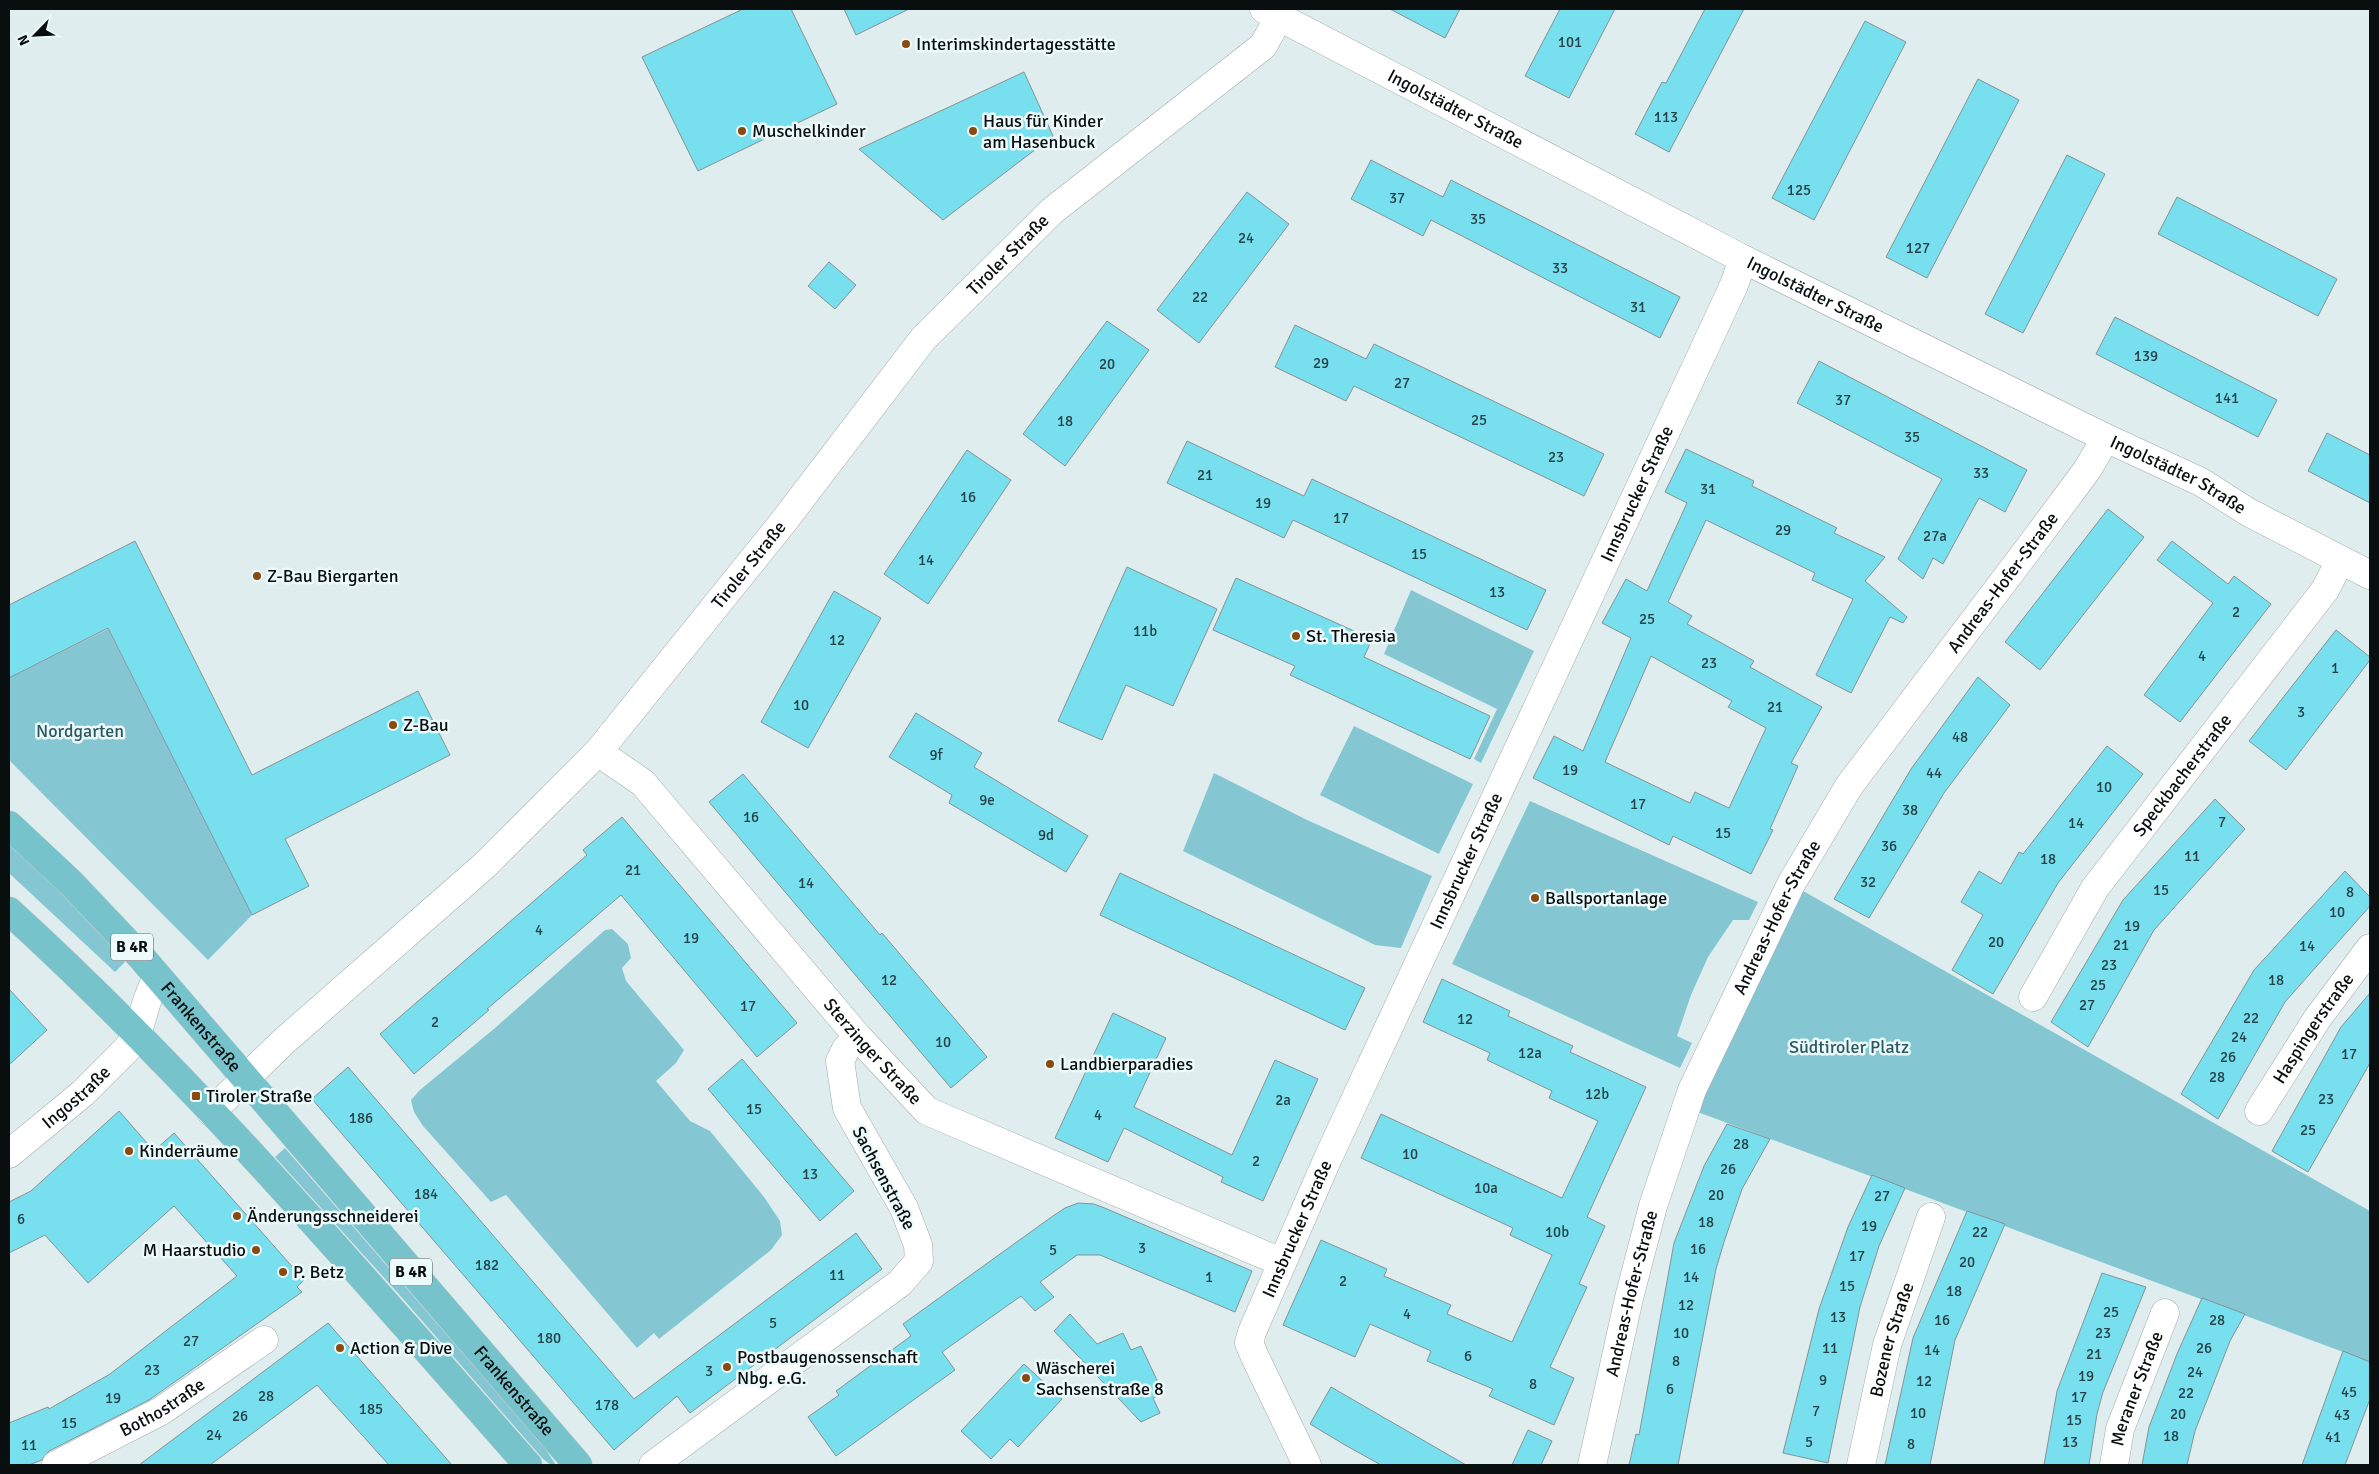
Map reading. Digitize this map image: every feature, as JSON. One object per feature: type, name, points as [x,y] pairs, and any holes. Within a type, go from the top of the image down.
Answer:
[{"type":"main road","name":"Frankenstraße","points":[[9,825],[71,883],[157,976],[578,1465]]},
{"type":"main road","name":"B 4R","points":[[9,911],[137,1035],[211,1112],[528,1465]]},
{"type":"street","name":"Ingolstädter Straße","points":[[1272,13],[1743,259],[2106,438],[2201,482],[2248,512],[2370,575]]},
{"type":"street","name":"Tiroler Straße","points":[[211,1112],[283,1042],[485,865],[598,752],[784,521],[923,340],[1052,211],[1263,46],[1272,13]]},
{"type":"street","name":"Innsbrucker Straße","points":[[1307,1465],[1249,1343],[1281,1262],[1734,286],[1743,259]]},
{"type":"street","name":"Andreas-Hofer-Straße","points":[[1592,1465],[1629,1298],[1653,1206],[1692,1090],[1791,884],[1849,786],[2087,470],[2106,438]]},
{"type":"street","name":"Speckbacherstraße","points":[[2033,997],[2094,888],[2325,590],[2340,561]]},
{"type":"street","name":"Sterzinger Straße","points":[[598,752],[643,782],[858,1037],[927,1111],[1281,1262]]},
{"type":"street","name":"Haspingerstraße","points":[[2259,1112],[2317,1019],[2370,948]]},
{"type":"street","points":[[137,1035],[157,976]]},
{"type":"street","name":"Ingostraße","points":[[9,1154],[83,1093],[116,1062],[137,1035]]},
{"type":"street","name":"Sachsenstraße","points":[[653,1465],[900,1283],[919,1260],[918,1245],[904,1208],[847,1108],[840,1061],[846,1048],[858,1037]]},
{"type":"street","name":"Bozener Straße","points":[[1861,1465],[1887,1345],[1931,1217]]},
{"type":"street","name":"Meraner Straße","points":[[2114,1465],[2120,1429],[2165,1313]]},
{"type":"street","name":"Bothostraße","points":[[56,1465],[161,1411],[264,1340]]},
{"type":"green space","points":[[1411,590],[1534,651],[1481,763],[1474,759],[1497,709],[1384,654]]},
{"type":"green space","name":"Nordgarten","points":[[108,629],[252,915],[208,960],[9,760],[9,678]]},
{"type":"green space","points":[[1354,726],[1473,784],[1439,854],[1320,795]]},
{"type":"green space","points":[[1214,773],[1307,820],[1432,876],[1401,948],[1375,945],[1183,851]]},
{"type":"green space","points":[[1530,801],[1758,902],[1749,920],[1733,920],[1708,957],[1691,995],[1677,1036],[1692,1043],[1680,1068],[1452,964]]},
{"type":"green space","points":[[9,843],[64,894],[119,953],[125,962],[115,972],[9,873]]},
{"type":"green space","name":"Südtiroler Platz","points":[[1796,887],[2370,1211],[2370,1362],[1695,1111]]},
{"type":"green space","points":[[612,929],[628,944],[631,958],[622,968],[626,981],[684,1050],[676,1063],[656,1081],[690,1121],[710,1131],[764,1197],[780,1221],[782,1235],[771,1250],[659,1339],[654,1333],[637,1348],[506,1195],[491,1202],[423,1126],[414,1112],[411,1100],[420,1090],[495,1028],[605,930]]},
{"type":"green space","points":[[285,1148],[545,1448],[556,1465],[551,1465],[543,1459],[396,1291],[275,1157]]},
{"type":"building","points":[[743,9],[791,9],[837,104],[698,171],[642,57]]},
{"type":"building","points":[[844,9],[909,9],[856,35]]},
{"type":"building","points":[[1390,9],[1460,9],[1445,38]]},
{"type":"building","points":[[1560,9],[1615,9],[1569,98],[1525,76]]},
{"type":"building","points":[[1705,9],[1744,9],[1669,152],[1635,134],[1662,82],[1666,83]]},
{"type":"building","points":[[1865,21],[1906,42],[1814,220],[1772,198]]},
{"type":"building","points":[[1024,72],[1053,136],[943,220],[859,149]]},
{"type":"building","points":[[1978,79],[2019,100],[1927,278],[1886,257]]},
{"type":"building","points":[[2067,155],[2105,174],[2023,333],[1985,314]]},
{"type":"building","points":[[1371,160],[1443,197],[1451,180],[1680,297],[1660,338],[1431,220],[1423,236],[1351,199]]},
{"type":"building","points":[[1247,192],[1289,224],[1199,343],[1157,310]]},
{"type":"building","points":[[2177,197],[2337,279],[2318,316],[2158,234]]},
{"type":"building","points":[[829,262],[856,285],[835,309],[808,286]]},
{"type":"building","points":[[2115,317],[2277,400],[2258,437],[2096,354]]},
{"type":"building","points":[[1107,321],[1149,350],[1065,466],[1023,434]]},
{"type":"building","points":[[1295,325],[1366,359],[1374,344],[1604,454],[1584,496],[1354,386],[1346,401],[1275,367]]},
{"type":"building","points":[[1819,361],[2027,470],[2005,512],[1979,498],[1943,564],[1933,558],[1923,579],[1898,559],[1942,479],[1797,403]]},
{"type":"building","points":[[2327,433],[2370,455],[2370,503],[2308,471]]},
{"type":"building","points":[[1187,441],[1304,496],[1312,479],[1546,590],[1527,630],[1293,520],[1284,538],[1167,483]]},
{"type":"building","points":[[1686,449],[1754,481],[1752,486],[1837,528],[1834,533],[1885,557],[1865,581],[1907,617],[1903,623],[1890,617],[1851,693],[1816,675],[1853,599],[1812,580],[1815,573],[1706,520],[1668,602],[1692,616],[1687,624],[1754,661],[1750,667],[1822,707],[1791,763],[1798,766],[1770,829],[1773,830],[1751,874],[1673,836],[1669,845],[1533,778],[1554,736],[1583,751],[1631,638],[1602,623],[1626,579],[1647,591],[1687,503],[1665,492]],"holes":[[[1651,656],[1732,701],[1728,707],[1766,728],[1729,808],[1695,792],[1690,803],[1605,762]]]},
{"type":"building","points":[[967,450],[1011,480],[928,604],[884,574]]},
{"type":"building","points":[[2108,509],[2144,537],[2040,670],[2005,642]]},
{"type":"building","name":"Z-Bau","points":[[135,541],[252,775],[418,691],[450,755],[285,839],[309,886],[252,915],[108,628],[9,678],[9,605]]},
{"type":"building","points":[[2172,541],[2228,584],[2234,576],[2271,604],[2180,722],[2144,695],[2213,603],[2157,560]]},
{"type":"building","points":[[1127,567],[1217,609],[1173,706],[1126,685],[1102,740],[1058,721]]},
{"type":"building","points":[[1236,578],[1372,639],[1364,657],[1490,716],[1470,759],[1290,675],[1295,666],[1213,630]]},
{"type":"building","points":[[834,591],[881,618],[808,748],[761,722]]},
{"type":"building","points":[[2336,630],[2370,657],[2370,660],[2286,770],[2249,741]]},
{"type":"building","points":[[1978,677],[2010,705],[1944,793],[1869,918],[1834,899],[1911,769]]},
{"type":"building","points":[[916,713],[982,753],[974,767],[1088,836],[1066,872],[949,803],[952,795],[889,757]]},
{"type":"building","points":[[2107,746],[2143,774],[2058,883],[1993,994],[1952,970],[1983,915],[1961,902],[1979,871],[2001,884],[2019,852],[2023,854]]},
{"type":"building","points":[[743,774],[987,1057],[951,1088],[709,802]]},
{"type":"building","points":[[2215,799],[2245,829],[2154,930],[2088,1047],[2051,1022],[2123,900]]},
{"type":"building","points":[[622,817],[797,1023],[757,1057],[621,895],[414,1074],[380,1034],[587,855],[583,850]]},
{"type":"building","points":[[2345,871],[2370,897],[2370,906],[2285,1002],[2218,1119],[2181,1094],[2254,970]]},
{"type":"building","points":[[1120,873],[1365,988],[1345,1030],[1100,915]]},
{"type":"building","points":[[1442,979],[1510,1011],[1508,1016],[1573,1046],[1570,1052],[1646,1087],[1587,1217],[1605,1226],[1579,1284],[1587,1287],[1550,1367],[1574,1378],[1554,1425],[1489,1396],[1493,1389],[1427,1361],[1431,1351],[1370,1324],[1355,1357],[1283,1325],[1321,1240],[1387,1269],[1384,1276],[1451,1305],[1447,1314],[1512,1342],[1552,1255],[1510,1235],[1513,1228],[1361,1158],[1381,1114],[1562,1198],[1598,1121],[1549,1098],[1552,1091],[1487,1060],[1490,1053],[1423,1022]]},
{"type":"building","points":[[9,989],[47,1030],[9,1065]]},
{"type":"building","points":[[2370,993],[2370,1063],[2308,1172],[2272,1151],[2341,1027]]},
{"type":"building","points":[[1113,1013],[1166,1038],[1134,1107],[1232,1155],[1275,1060],[1318,1079],[1263,1201],[1221,1182],[1223,1177],[1124,1128],[1108,1162],[1055,1138]]},
{"type":"building","points":[[742,1059],[854,1191],[820,1221],[708,1089]]},
{"type":"building","points":[[348,1067],[634,1399],[856,1233],[882,1269],[690,1413],[677,1396],[614,1450],[312,1099]]},
{"type":"building","points":[[119,1111],[154,1151],[174,1133],[304,1280],[297,1287],[302,1292],[149,1400],[49,1451],[42,1460],[29,1465],[9,1465],[9,1423],[48,1407],[49,1409],[110,1374],[237,1276],[174,1206],[88,1283],[45,1235],[9,1253],[9,1202],[31,1191]]},
{"type":"building","points":[[1727,1124],[1770,1139],[1742,1189],[1716,1269],[1678,1465],[1629,1465],[1636,1434],[1639,1435],[1674,1243],[1704,1166]]},
{"type":"building","points":[[1872,1175],[1905,1188],[1879,1246],[1860,1307],[1828,1463],[1783,1453],[1819,1309],[1848,1227]]},
{"type":"building","points":[[1078,1203],[1094,1204],[1107,1209],[1252,1271],[1235,1312],[1100,1255],[1077,1255],[1040,1282],[1054,1297],[1035,1311],[1021,1296],[942,1352],[955,1370],[836,1456],[808,1417],[839,1395],[836,1391],[911,1336],[903,1324],[1050,1218],[1065,1208]]},
{"type":"building","points":[[1967,1211],[2005,1224],[1955,1340],[1930,1465],[1885,1465],[1913,1338]]},
{"type":"building","points":[[2102,1273],[2146,1287],[2103,1392],[2097,1414],[2089,1465],[2044,1465],[2057,1391]]},
{"type":"building","points":[[2202,1298],[2245,1314],[2230,1341],[2195,1431],[2187,1465],[2142,1465],[2149,1427],[2177,1354]]},
{"type":"building","points":[[1070,1314],[1097,1344],[1123,1333],[1131,1350],[1141,1346],[1163,1393],[1153,1398],[1160,1413],[1141,1422],[1054,1331]]},
{"type":"building","points":[[328,1323],[452,1465],[389,1465],[317,1385],[210,1465],[139,1465]]},
{"type":"building","points":[[2343,1351],[2370,1362],[2370,1399],[2345,1465],[2302,1465]]},
{"type":"building","points":[[1024,1364],[1062,1399],[1018,1447],[1010,1439],[991,1459],[961,1431]]},
{"type":"building","points":[[1331,1387],[1466,1465],[1381,1465],[1345,1445],[1310,1424]]},
{"type":"building","points":[[1528,1430],[1552,1441],[1541,1465],[1512,1465]]},
{"type":"place","name":"Interimskindertagesstätte","points":[[906,44]]},
{"type":"place","name":"Muschelkinder","points":[[742,131]]},
{"type":"place","name":"Haus für Kinder am Hasenbuck","points":[[973,131]]},
{"type":"place","name":"Z-Bau Biergarten","points":[[257,576]]},
{"type":"place","name":"St. Theresia","points":[[1296,636]]},
{"type":"place","name":"Z-Bau","points":[[393,725]]},
{"type":"place","name":"Ballsportanlage","points":[[1535,898]]},
{"type":"place","name":"Landbierparadies","points":[[1050,1064]]},
{"type":"place","name":"Tiroler Straße","points":[[196,1096]]},
{"type":"place","name":"Kinderräume","points":[[129,1151]]},
{"type":"place","name":"Änderungsschneiderei","points":[[237,1216]]},
{"type":"place","name":"M Haarstudio","points":[[256,1250]]},
{"type":"place","name":"P. Betz","points":[[283,1272]]},
{"type":"place","name":"Action & Dive","points":[[340,1348]]},
{"type":"place","name":"Postbaugenossenschaft Nbg. e.G.","points":[[727,1367]]},
{"type":"place","name":"Wäscherei Sachsenstraße 8","points":[[1026,1378]]}]
